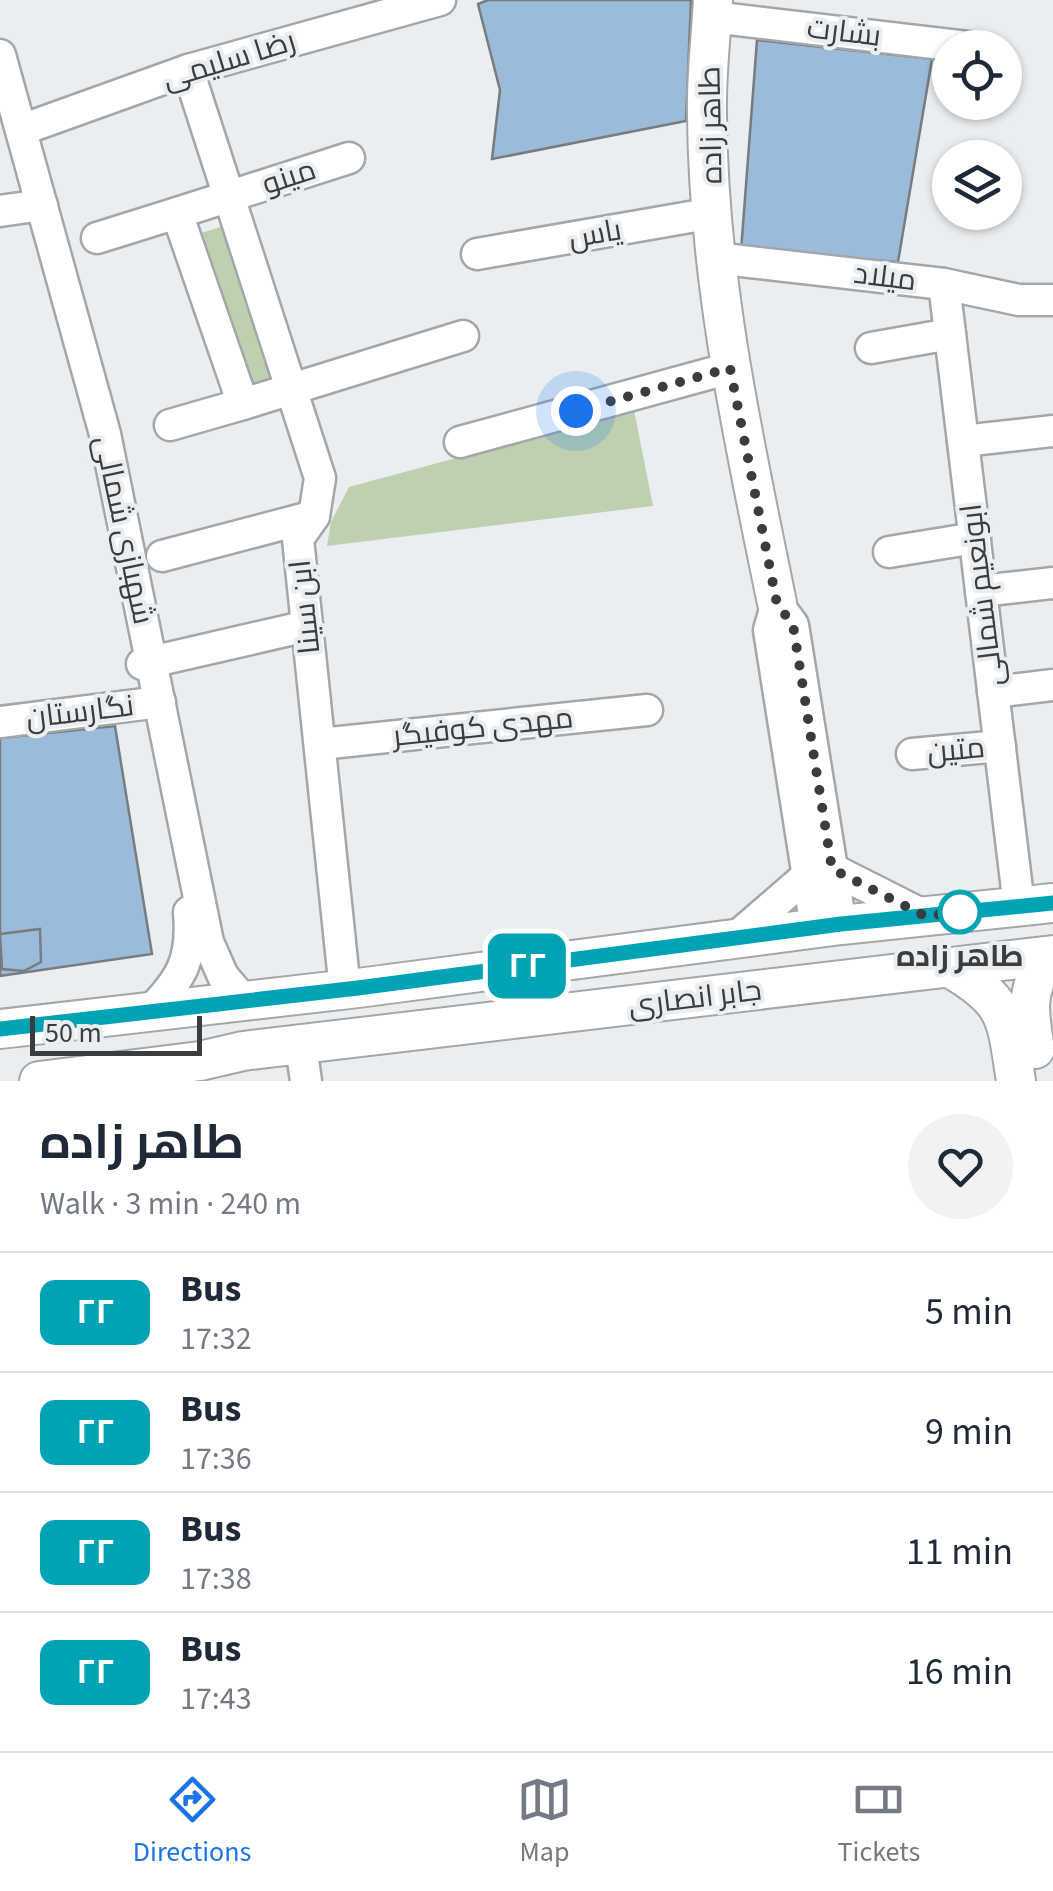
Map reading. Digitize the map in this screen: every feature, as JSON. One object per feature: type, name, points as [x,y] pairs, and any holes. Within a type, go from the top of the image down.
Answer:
[{"type":"main road","name":"طاهر زاده","points":[[712,9],[706,113],[716,258],[730,368],[777,604]]},
{"type":"main road","name":"جابر انصاری","points":[[0,1030],[346,990],[828,926],[1036,904]]},
{"type":"main road","points":[[828,926],[836,981]]},
{"type":"main road","name":"جابر انصاری","points":[[42,1081],[304,1064],[836,981],[1049,956]]},
{"type":"main road","points":[[1041,1081],[1027,1004],[1034,977],[1049,956]]},
{"type":"main road","points":[[950,968],[979,984],[1002,1009],[1016,1081]]},
{"type":"street","name":"رضا سلیمی","points":[[21,130],[335,14],[440,0]]},
{"type":"street","name":"بشارت","points":[[712,9],[932,42]]},
{"type":"street","name":"شهبازی شمالی","points":[[0,55],[37,206]]},
{"type":"street","name":"ابن سینا","points":[[188,70],[320,478],[314,516],[298,539],[346,990]]},
{"type":"street","name":"شهبازی شمالی","points":[[0,91],[105,434],[155,703],[208,942],[223,976],[244,1002]]},
{"type":"street","name":"مینو","points":[[97,238],[349,158]]},
{"type":"street","points":[[0,211],[37,206]]},
{"type":"street","points":[[176,213],[242,404]]},
{"type":"street","name":"یاس","points":[[477,254],[712,213]]},
{"type":"street","name":"میلاد","points":[[716,258],[944,284],[1020,300],[1053,300]]},
{"type":"street","name":"ابونعیم شمالی","points":[[944,284],[1000,746],[1036,904]]},
{"type":"street","points":[[872,348],[950,334]]},
{"type":"street","points":[[170,425],[462,336]]},
{"type":"street","points":[[460,442],[730,368]]},
{"type":"street","points":[[963,441],[1053,431]]},
{"type":"street","points":[[162,556],[314,516]]},
{"type":"street","points":[[889,552],[975,538]]},
{"type":"street","points":[[981,591],[1053,583]]},
{"type":"street","points":[[777,604],[793,625],[828,926]]},
{"type":"street","points":[[147,663],[307,626]]},
{"type":"street","points":[[994,692],[1053,684]]},
{"type":"street","name":"شهبازی شمالی","points":[[149,1012],[173,988],[192,944],[186,877],[155,703]]},
{"type":"street","name":"نگارستان","points":[[0,722],[155,703]]},
{"type":"street","name":"مهدی کوفیگر","points":[[320,744],[647,710]]},
{"type":"street","name":"متین","points":[[912,754],[1000,746]]},
{"type":"street","points":[[820,872],[925,916]]},
{"type":"street","points":[[734,939],[820,872]]},
{"type":"green space","points":[[224,226],[275,378],[249,386],[198,234]]},
{"type":"green space","points":[[634,410],[653,506],[327,546],[331,522],[349,487]]},
{"type":"building","points":[[488,0],[691,0],[686,121],[492,159],[500,90],[478,4]]},
{"type":"building","points":[[757,40],[932,59],[898,262],[741,251]]},
{"type":"building","points":[[115,726],[152,954],[0,976],[0,738]]},
{"type":"building","points":[[40,929],[41,962],[24,971],[2,969],[0,934]]},
{"type":"bus line","name":"۲۲","points":[[0,1029],[358,988],[841,924],[1053,903]]},
{"type":"place","name":"طاهر زاده","points":[[960,912]]},
{"type":"route","points":[[576,411],[730,368],[777,604],[793,625],[832,869],[874,894],[925,916],[964,912],[960,912]]}]
